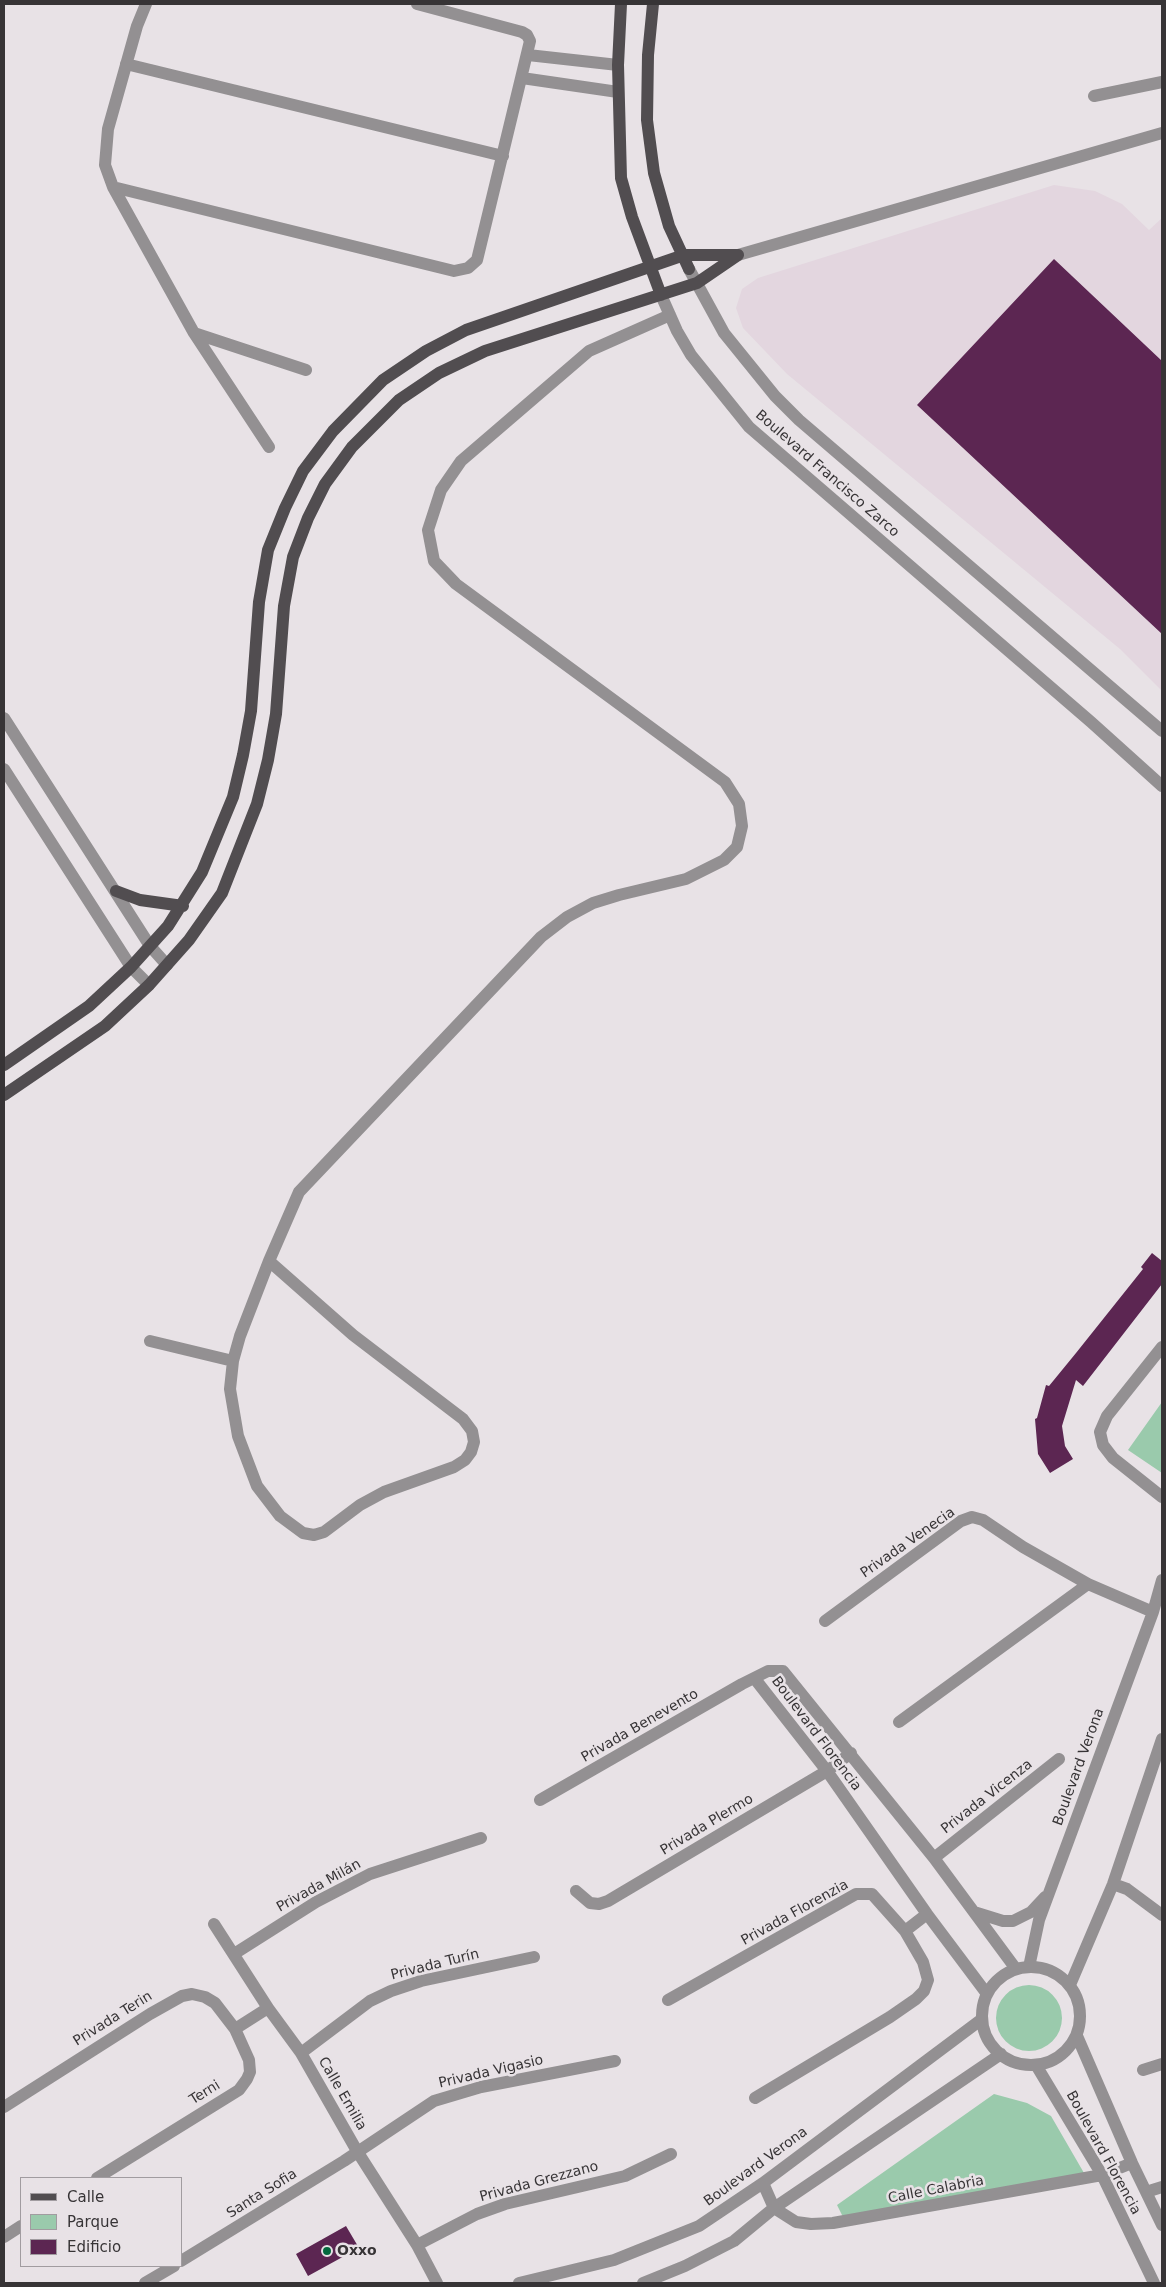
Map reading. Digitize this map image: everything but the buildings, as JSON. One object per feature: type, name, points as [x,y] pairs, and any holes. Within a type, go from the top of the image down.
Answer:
[{"type":"main road","name":"Boulevard Francisco Zarco","points":[[621,4],[618,65],[621,178],[632,218],[661,295]]},
{"type":"main road","name":"Boulevard Francisco Zarco","points":[[653,4],[648,55],[647,120],[654,173],[669,226],[690,269]]},
{"type":"main road","points":[[4,1065],[89,1006],[132,967],[183,906],[210,856],[233,797],[251,711],[259,602],[268,550],[303,471],[332,431],[383,380],[426,351],[466,330],[684,256],[738,255]]},
{"type":"main road","points":[[4,1095],[105,1026],[149,985],[190,940],[222,893],[257,804],[276,714],[284,606],[293,557],[308,518],[325,484],[352,447],[399,400],[439,373],[485,351],[697,283],[738,255]]},
{"type":"main road","points":[[116,891],[140,900],[183,906]]},
{"type":"street","points":[[146,4],[126,64],[108,129],[105,165],[113,188],[194,333],[269,448]]},
{"type":"street","points":[[113,188],[454,271],[468,268],[477,260],[530,42],[528,35],[522,32],[417,4]]},
{"type":"street","points":[[528,55],[618,65]]},
{"type":"street","points":[[126,64],[502,156]]},
{"type":"street","points":[[522,78],[618,92]]},
{"type":"street","points":[[1094,96],[1162,82]]},
{"type":"street","points":[[738,255],[1162,134]]},
{"type":"street","name":"Boulevard Francisco Zarco","points":[[690,269],[724,333],[775,396],[793,414],[1162,731]]},
{"type":"street","name":"Boulevard Francisco Zarco","points":[[661,295],[692,355],[749,427],[1091,722],[1162,786]]},
{"type":"street","points":[[269,1260],[353,1335],[464,1419],[472,1431],[474,1442],[471,1452],[454,1467],[384,1492],[360,1505],[324,1532],[314,1535],[304,1533],[280,1516],[257,1486],[238,1436],[230,1389],[233,1361],[240,1336],[269,1260],[299,1192],[542,937],[568,917],[593,903],[686,879],[724,860],[737,847],[742,826],[739,804],[725,782],[456,584],[434,561],[428,530],[441,490],[461,461],[589,351],[670,315]]},
{"type":"street","points":[[194,333],[306,370]]},
{"type":"street","points":[[4,718],[150,946],[167,965]]},
{"type":"street","points":[[4,769],[132,967],[149,985]]},
{"type":"street","points":[[150,1341],[233,1361]]},
{"type":"street","points":[[1162,1347],[1107,1416],[1100,1432],[1103,1446],[1113,1458],[1162,1497]]},
{"type":"street","name":"Privada Venecia","points":[[826,1621],[961,1522],[972,1517],[984,1520],[1023,1547],[1088,1584],[1153,1612]]},
{"type":"street","name":"Boulevard Verona","points":[[1030,1967],[1034,1938],[1049,1893],[1153,1612],[1162,1580]]},
{"type":"street","points":[[899,1722],[1088,1584]]},
{"type":"street","name":"Boulevard Florencia","points":[[987,1994],[927,1914],[827,1771],[755,1679],[773,1670],[783,1671],[788,1675],[934,1858],[1016,1969]]},
{"type":"street","name":"Privada Benevento","points":[[540,1800],[755,1679]]},
{"type":"street","points":[[1070,1985],[1113,1884],[1162,1739]]},
{"type":"street","name":"Privada Plermo","points":[[576,1891],[590,1903],[599,1904],[608,1901],[827,1771],[851,1754]]},
{"type":"street","name":"Privada Vicenza","points":[[934,1858],[1059,1760]]},
{"type":"street","name":"Privada Milán","points":[[234,1954],[316,1902],[370,1874],[481,1838]]},
{"type":"street","points":[[1113,1884],[1127,1889],[1162,1915]]},
{"type":"street","points":[[974,1912],[1003,1921],[1013,1921],[1031,1912],[1049,1893]]},
{"type":"street","name":"Privada Florenzia","points":[[668,2000],[856,1894],[872,1894],[905,1931],[926,1971],[928,1980],[924,1991],[916,1999],[756,2098]]},
{"type":"street","points":[[905,1931],[927,1914]]},
{"type":"street","name":"Calle Emilia","points":[[214,1924],[268,2008],[301,2053],[357,2151],[417,2245],[437,2283]]},
{"type":"street","name":"Privada Turín","points":[[301,2053],[370,2001],[391,1991],[421,1981],[534,1957]]},
{"type":"street","points":[[1030,1967],[1045,1968],[1058,1975],[1070,1985],[1078,2000],[1081,2018],[1077,2036],[1067,2050],[1053,2060],[1036,2065],[1017,2063],[1000,2054],[991,2044],[984,2032],[982,2019],[987,1994],[994,1983],[1016,1969],[1030,1967]]},
{"type":"street","name":"Privada Terin","points":[[4,2106],[182,1996],[192,1994],[204,1997],[215,2003],[235,2029]]},
{"type":"street","points":[[235,2029],[268,2008]]},
{"type":"street","name":"Boulevard Verona","points":[[519,2283],[614,2260],[699,2226],[763,2183],[982,2019]]},
{"type":"street","name":"Terni","points":[[100,2177],[239,2090],[250,2072],[249,2060],[235,2029]]},
{"type":"street","name":"Boulevard Florencia","points":[[1077,2036],[1132,2163],[1162,2225]]},
{"type":"street","points":[[643,2283],[685,2266],[734,2241],[774,2208],[1000,2054]]},
{"type":"street","name":"Privada Vigasio","points":[[357,2151],[434,2101],[481,2087],[615,2061]]},
{"type":"street","points":[[1143,2070],[1162,2064]]},
{"type":"street","name":"Boulevard Florencia","points":[[1036,2065],[1102,2175],[1154,2283]]},
{"type":"street","name":"Santa Sofia","points":[[182,2260],[357,2151]]},
{"type":"street","name":"Privada Grezzano","points":[[417,2245],[477,2214],[505,2204],[625,2176],[671,2154]]},
{"type":"street","name":"Calle Calabria","points":[[774,2208],[796,2222],[811,2224],[833,2223],[1102,2175],[1132,2163]]},
{"type":"street","points":[[763,2183],[774,2208]]},
{"type":"street","points":[[1146,2192],[1162,2187]]},
{"type":"street","points":[[4,2236],[20,2227]]},
{"type":"street","points":[[145,2283],[172,2267]]},
{"type":"shaded area","points":[[1054,185],[1095,191],[1122,204],[1149,230],[1162,218],[1162,691],[1120,649],[787,374],[743,328],[736,308],[742,289],[758,278]]},
{"type":"green space","points":[[1162,1402],[1162,1473],[1128,1450]]},
{"type":"green space","points":[[1029,1985],[1041,1988],[1052,1995],[1059,2006],[1062,2018],[1059,2030],[1052,2041],[1041,2048],[1029,2051],[1017,2048],[1006,2041],[999,2030],[996,2018],[999,2006],[1006,1995],[1017,1988]]},
{"type":"green space","points":[[994,2094],[1027,2103],[1051,2116],[1084,2173],[845,2221],[837,2205]]},
{"type":"place","name":"Oxxo","points":[[327,2251]]}]
